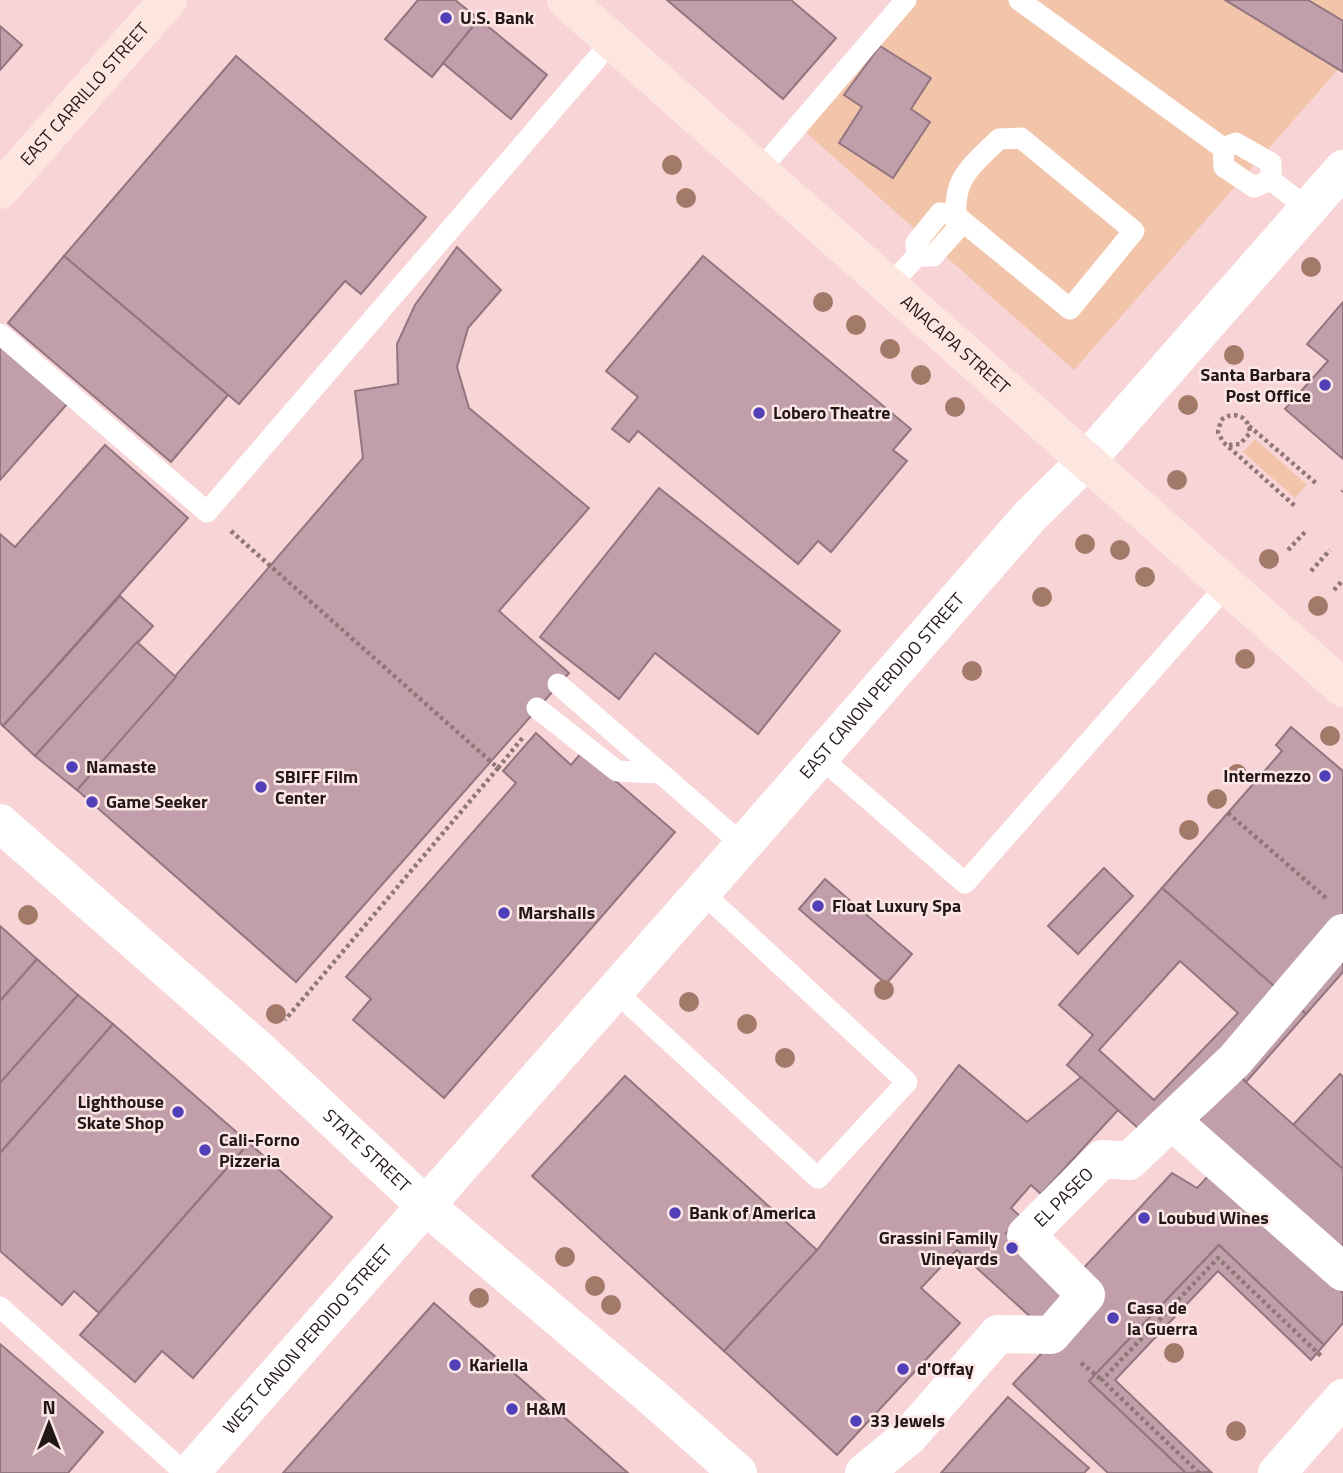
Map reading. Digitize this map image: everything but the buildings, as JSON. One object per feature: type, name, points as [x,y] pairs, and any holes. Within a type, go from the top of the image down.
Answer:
[{"type":"street","name":"EAST CARRILLO STREET","points":[[0,190],[168,0]]},
{"type":"street","name":"ANACAPA STREET","points":[[566,0],[1343,688]]},
{"type":"street","name":"EAST CANON PERDIDO STREET","points":[[426,1206],[1039,506],[1086,461],[1343,169]]},
{"type":"street","name":"STATE STREET","points":[[0,823],[259,1050],[426,1206],[641,1387],[737,1473]]},
{"type":"street","name":"EL PASEO","points":[[864,1473],[909,1436],[998,1334],[1051,1335],[1086,1295],[1026,1235],[1102,1159],[1129,1161],[1235,1060],[1338,918]]},
{"type":"street","points":[[1172,1121],[1343,1272]]},
{"type":"street","name":"WEST CANON PERDIDO STREET","points":[[190,1473],[426,1206]]},
{"type":"street","points":[[1277,1473],[1343,1398]]},
{"type":"lane","points":[[760,170],[906,0]]},
{"type":"lane","points":[[1019,0],[1223,148],[1236,143],[1271,163],[1271,180],[1308,209]]},
{"type":"lane","points":[[0,334],[207,512],[613,40]]},
{"type":"lane","points":[[889,285],[917,256],[933,257],[957,229],[955,215],[956,194],[960,180],[999,139],[1021,138],[1135,231],[1070,309],[955,215]]},
{"type":"lane","points":[[821,758],[965,883],[1227,585]]},
{"type":"lane","points":[[558,684],[742,844]]},
{"type":"lane","points":[[537,708],[617,771],[660,773]]},
{"type":"lane","points":[[615,991],[818,1178],[907,1082],[702,892]]},
{"type":"lane","points":[[0,1307],[184,1473]]},
{"type":"path","points":[[1296,507],[1223,442],[1218,432],[1221,420],[1230,415],[1244,418],[1249,426],[1317,484]]},
{"type":"path","points":[[1229,445],[1235,446],[1244,442],[1250,433],[1249,426]]},
{"type":"path","points":[[208,511],[498,768],[259,1050]]},
{"type":"path","points":[[1288,550],[1307,530]]},
{"type":"path","points":[[1311,571],[1330,550]]},
{"type":"path","points":[[1334,590],[1343,580]]},
{"type":"path","points":[[1228,813],[1338,918]]},
{"type":"path","points":[[1102,1380],[1218,1258],[1321,1356]]},
{"type":"path","points":[[1094,1376],[1102,1380],[1199,1473]]},
{"type":"shaded area","points":[[915,0],[1343,0],[1343,64],[1074,370],[802,129]]},
{"type":"shaded area","points":[[1255,439],[1307,485],[1295,498],[1243,452]]},
{"type":"place","name":"U.S. Bank","points":[[446,18]]},
{"type":"place","name":"Santa Barbara Post Office","points":[[1325,385]]},
{"type":"place","name":"Lobero Theatre","points":[[759,413]]},
{"type":"place","name":"Namaste","points":[[72,767]]},
{"type":"place","name":"Intermezzo","points":[[1325,776]]},
{"type":"place","name":"SBIFF Film Center","points":[[261,787]]},
{"type":"place","name":"Game Seeker","points":[[92,802]]},
{"type":"place","name":"Float Luxury Spa","points":[[818,906]]},
{"type":"place","name":"Marshalls","points":[[504,913]]},
{"type":"place","name":"Lighthouse Skate Shop","points":[[178,1112]]},
{"type":"place","name":"Cali-Forno Pizzeria","points":[[205,1150]]},
{"type":"place","name":"Bank of America","points":[[675,1213]]},
{"type":"place","name":"Loubud Wines","points":[[1144,1218]]},
{"type":"place","name":"Grassini Family Vineyards","points":[[1012,1248]]},
{"type":"place","name":"Casa de la Guerra","points":[[1113,1318]]},
{"type":"place","name":"Kariella","points":[[455,1365]]},
{"type":"place","name":"d'Offay","points":[[903,1369]]},
{"type":"place","name":"H&M","points":[[512,1409]]},
{"type":"place","name":"33 Jewels","points":[[856,1421]]}]
